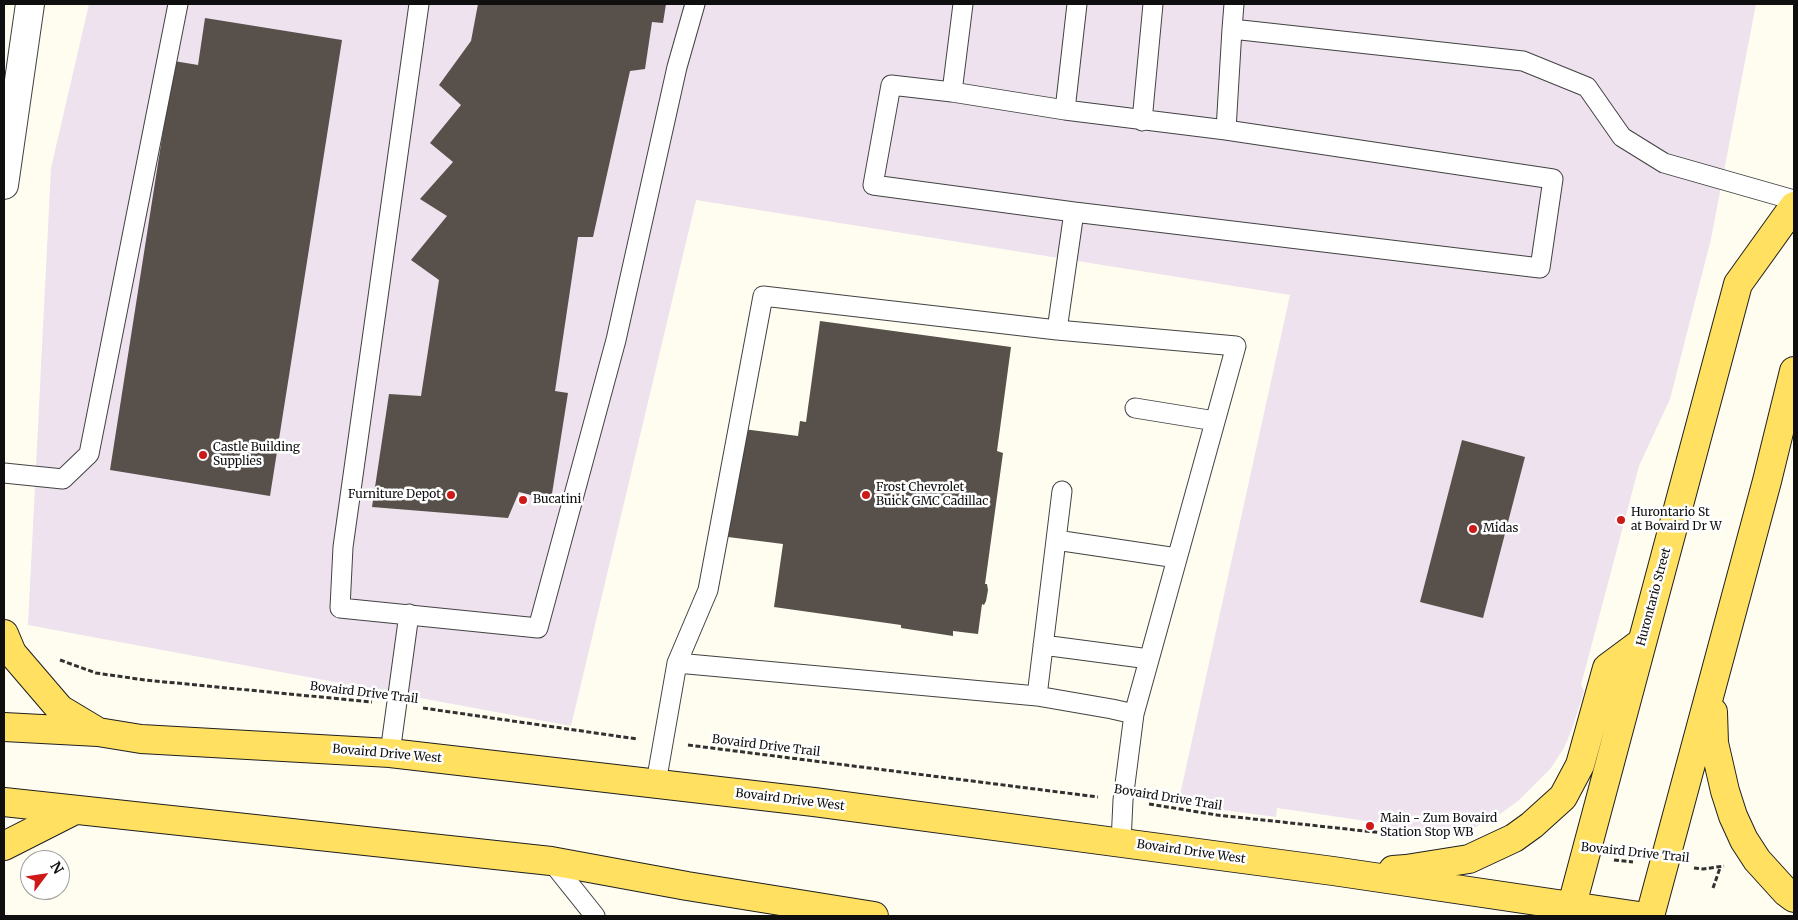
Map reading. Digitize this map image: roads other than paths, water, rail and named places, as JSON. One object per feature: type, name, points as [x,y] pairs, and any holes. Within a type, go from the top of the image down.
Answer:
[{"type":"main road","name":"Hurontario Street","points":[[1570,911],[1738,284],[1794,206]]},
{"type":"main road","points":[[1650,916],[1767,481],[1794,371]]},
{"type":"main road","points":[[4,634],[12,653],[60,709],[98,732]]},
{"type":"main road","points":[[1333,871],[1406,869],[1469,859],[1514,838],[1532,825],[1562,797],[1580,765],[1607,668],[1642,642]]},
{"type":"main road","points":[[1712,683],[1714,744],[1725,791],[1734,816],[1744,840],[1757,860],[1786,892],[1794,898]]},
{"type":"main road","name":"Bovaird Drive West","points":[[4,727],[98,732],[141,738],[390,753],[814,802],[1333,871],[1570,911],[1638,916]]},
{"type":"main road","points":[[4,802],[551,862],[874,916]]},
{"type":"main road","points":[[4,846],[74,810]]},
{"type":"street","points":[[4,185],[30,4]]},
{"type":"lane","points":[[4,473],[63,479],[89,454],[178,4]]},
{"type":"lane","points":[[419,4],[342,547],[340,608],[538,628],[616,340],[677,67],[695,4]]},
{"type":"lane","points":[[952,92],[963,4]]},
{"type":"lane","points":[[1065,110],[1077,4]]},
{"type":"lane","points":[[1142,120],[1153,4]]},
{"type":"lane","points":[[1226,130],[1234,4]]},
{"type":"lane","points":[[1232,29],[1523,62],[1587,87],[1622,137],[1664,163],[1794,200]]},
{"type":"lane","points":[[891,85],[952,92],[1065,110],[1226,130],[1553,179],[1540,268],[1074,212],[874,185],[891,85]]},
{"type":"lane","points":[[1057,330],[1074,212]]},
{"type":"lane","points":[[656,784],[677,663],[708,590],[763,296],[1057,330],[1236,346],[1134,714],[1123,800],[1121,843]]},
{"type":"lane","points":[[1135,408],[1215,421]]},
{"type":"lane","points":[[1037,696],[1062,491]]},
{"type":"lane","points":[[1056,540],[1177,558]]},
{"type":"lane","points":[[390,753],[409,614]]},
{"type":"lane","points":[[1043,645],[1149,660]]},
{"type":"lane","points":[[677,663],[1037,696],[1134,714]]},
{"type":"lane","points":[[551,862],[595,916]]},
{"type":"place","name":"Castle Building Supplies","points":[[203,455]]},
{"type":"place","name":"Furniture Depot","points":[[451,495]]},
{"type":"place","name":"Frost Chevrolet Buick GMC Cadillac","points":[[866,495]]},
{"type":"place","name":"Bucatini","points":[[523,500]]},
{"type":"place","name":"Hurontario St at Bovaird Dr W","points":[[1621,520]]},
{"type":"place","name":"Midas","points":[[1473,529]]},
{"type":"place","name":"Main - Zum Bovaird Station Stop WB","points":[[1370,826]]}]
